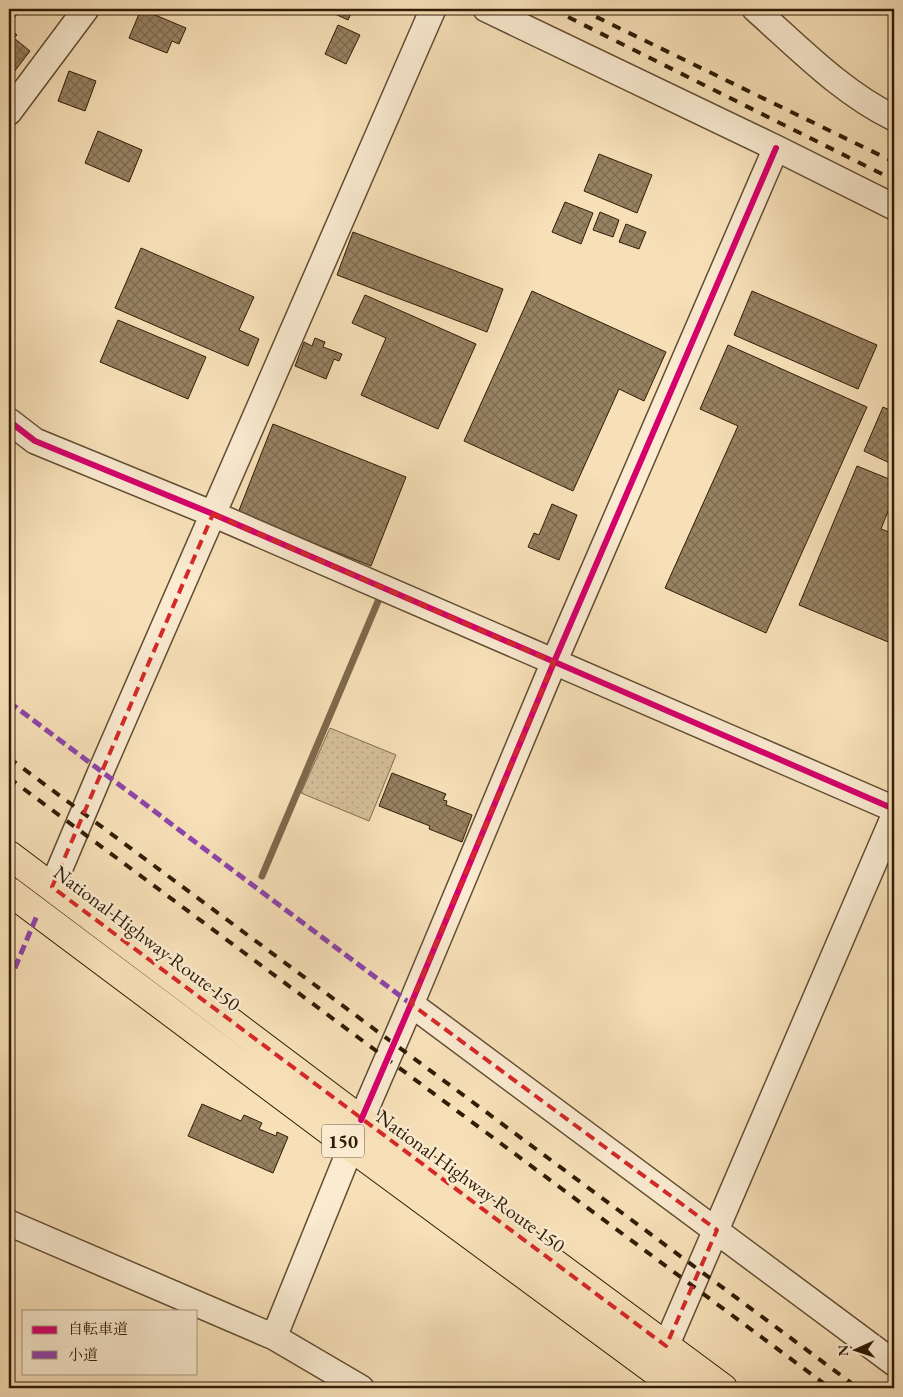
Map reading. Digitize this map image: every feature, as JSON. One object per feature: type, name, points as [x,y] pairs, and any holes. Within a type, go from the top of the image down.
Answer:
[{"type":"highway","name":"National Highway Route 150","points":[[9,855],[360,1120],[723,1388]]},
{"type":"highway","name":"150","points":[[9,891],[665,1384]]},
{"type":"street","points":[[9,112],[86,9]]},
{"type":"street","points":[[52,887],[433,9]]},
{"type":"street","points":[[486,9],[776,148],[894,207]]},
{"type":"street","points":[[755,9],[825,72],[877,110],[894,118]]},
{"type":"street","points":[[360,1120],[411,1004],[554,662],[776,148]]},
{"type":"street","points":[[9,421],[35,441],[213,514],[894,809]]},
{"type":"street","points":[[666,1346],[894,816]]},
{"type":"street","points":[[411,1004],[894,1363]]},
{"type":"street","points":[[274,1337],[351,1147]]},
{"type":"street","points":[[9,1223],[274,1337],[361,1388]]},
{"type":"highlighted area","points":[[213,514],[554,662],[411,1004],[717,1230],[666,1346],[52,887]]},
{"type":"shaded area","points":[[330,728],[396,755],[369,821],[301,793]]},
{"type":"building","points":[[9,9],[17,14],[9,25]]},
{"type":"building","points":[[141,9],[186,28],[179,44],[172,41],[167,53],[129,38]]},
{"type":"building","points":[[324,9],[353,9],[348,20]]},
{"type":"building","points":[[338,25],[360,35],[346,64],[325,54]]},
{"type":"building","points":[[9,28],[17,35],[14,38],[30,51],[14,72],[9,68]]},
{"type":"building","points":[[69,71],[96,81],[85,111],[58,101]]},
{"type":"building","points":[[98,131],[142,150],[129,182],[85,163]]},
{"type":"building","points":[[599,154],[652,175],[637,213],[584,191]]},
{"type":"building","points":[[565,202],[593,213],[581,244],[552,232]]},
{"type":"building","points":[[600,212],[619,220],[613,237],[593,230]]},
{"type":"building","points":[[626,224],[646,232],[639,249],[619,242]]},
{"type":"building","points":[[353,232],[503,289],[487,332],[337,275]]},
{"type":"building","points":[[141,248],[254,297],[239,330],[259,339],[248,366],[115,308]]},
{"type":"building","points":[[532,291],[666,352],[644,401],[619,389],[573,491],[464,441]]},
{"type":"building","points":[[752,291],[877,345],[858,389],[734,335]]},
{"type":"building","points":[[365,295],[476,344],[438,429],[361,395],[386,338],[352,323]]},
{"type":"building","points":[[118,320],[206,357],[188,399],[100,362]]},
{"type":"building","points":[[315,338],[325,342],[323,347],[342,354],[339,361],[334,359],[326,379],[295,366],[304,342],[312,346]]},
{"type":"building","points":[[728,345],[867,407],[766,633],[665,588],[738,426],[700,409]]},
{"type":"building","points":[[883,407],[894,412],[894,465],[864,451]]},
{"type":"building","points":[[273,424],[406,477],[371,566],[238,513]]},
{"type":"building","points":[[857,466],[894,481],[894,496],[881,529],[894,534],[893,644],[799,605]]},
{"type":"building","points":[[552,504],[577,515],[559,560],[528,547],[534,533],[539,535]]},
{"type":"building","points":[[392,773],[446,794],[443,800],[447,801],[446,805],[472,815],[462,842],[429,829],[430,826],[379,806]]},
{"type":"building","points":[[202,1104],[241,1121],[244,1115],[262,1123],[259,1129],[276,1136],[277,1132],[288,1137],[273,1173],[188,1136]]},
{"type":"waterway","points":[[262,876],[379,599]]},
{"type":"railway","points":[[552,9],[894,180]]},
{"type":"railway","points":[[580,9],[894,162]]},
{"type":"railway","points":[[9,758],[858,1388]]},
{"type":"railway","points":[[9,778],[830,1388]]},
{"type":"marked path","points":[[9,702],[411,1004]]},
{"type":"marked path","points":[[9,982],[38,913]]},
{"type":"cycle path","points":[[361,1120],[554,662],[776,148]]},
{"type":"cycle path","points":[[9,421],[35,441],[213,514],[894,809]]}]
